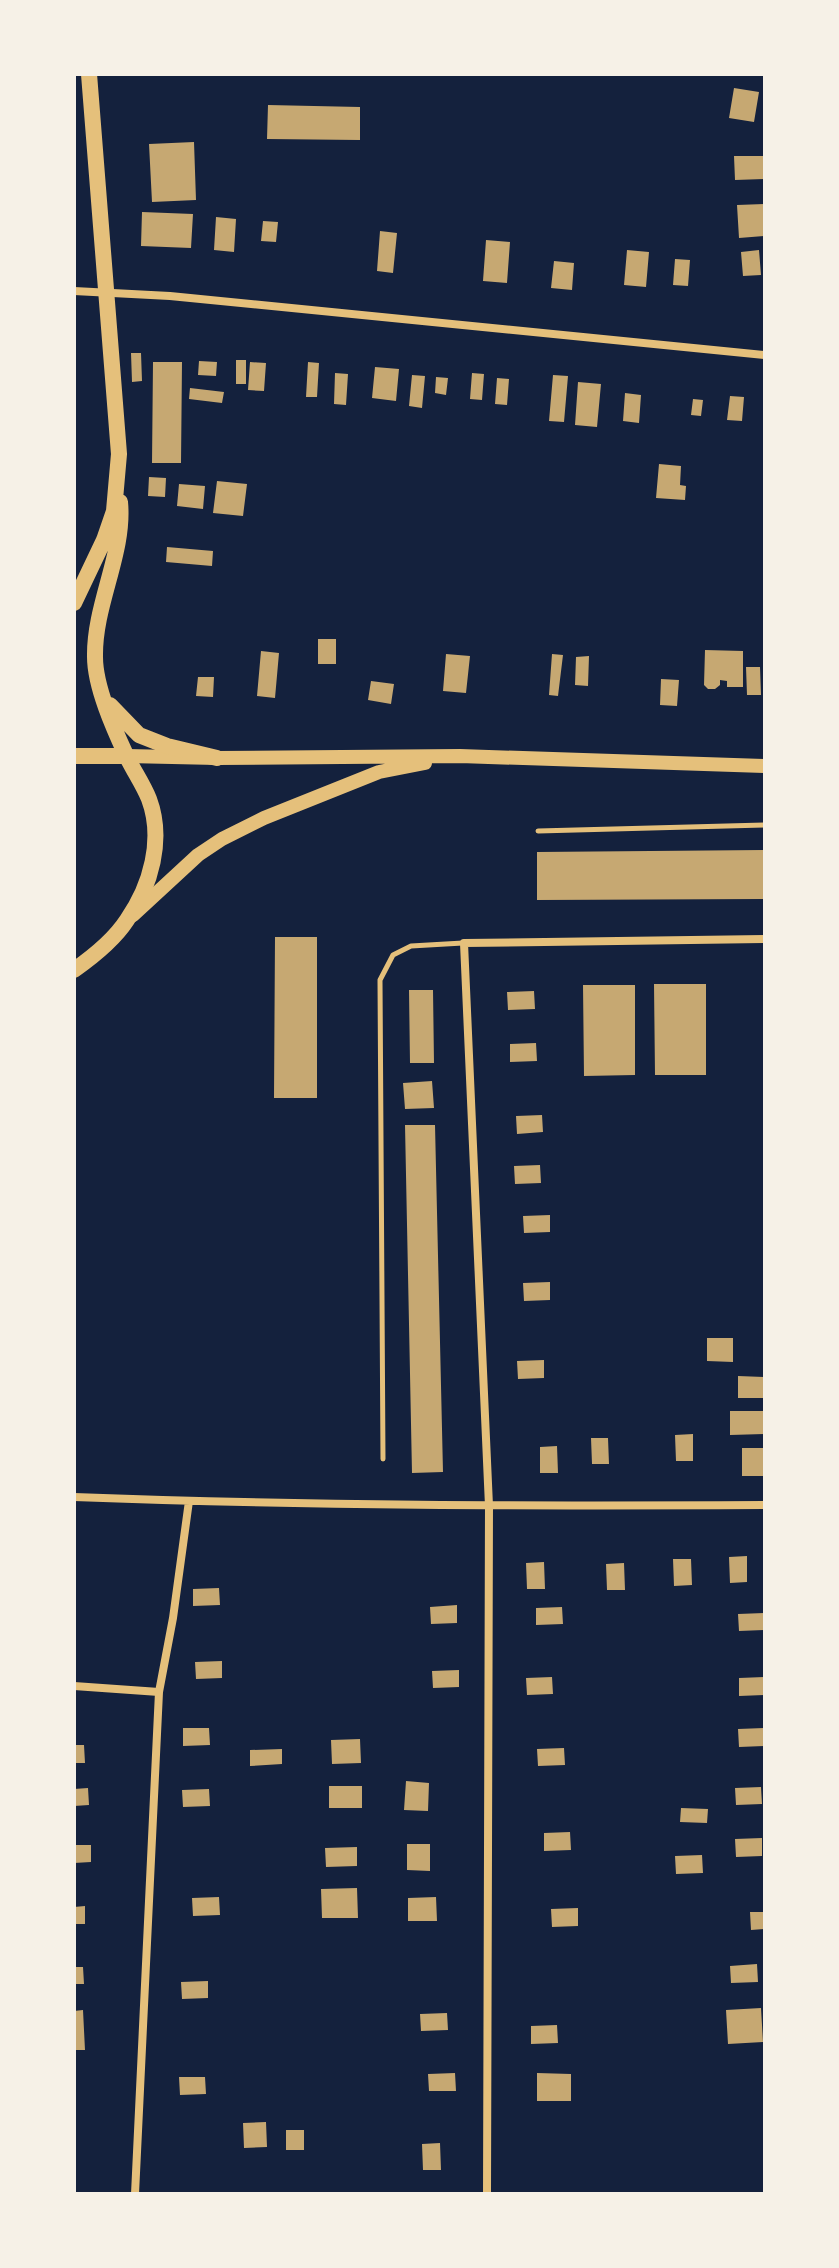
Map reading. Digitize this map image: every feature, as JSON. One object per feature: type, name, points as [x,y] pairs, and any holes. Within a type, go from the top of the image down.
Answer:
[{"type":"main road","points":[[89,74],[117,411],[122,523],[97,620],[94,660],[104,699],[149,800],[154,821],[155,846],[150,873],[127,920]]},
{"type":"main road","points":[[74,603],[104,540],[114,511],[118,481]]},
{"type":"main road","points":[[104,699],[139,735],[167,746],[217,758]]},
{"type":"main road","points":[[81,755],[217,758],[460,756],[765,766]]},
{"type":"main road","points":[[74,970],[109,942],[127,920],[198,855],[242,829],[379,772],[460,756]]},
{"type":"street","points":[[74,291],[170,296],[765,355]]},
{"type":"street","points":[[487,2194],[489,1506],[464,943],[765,939]]},
{"type":"street","points":[[74,1497],[489,1506],[765,1505]]},
{"type":"street","points":[[135,2194],[159,1692],[189,1501]]},
{"type":"street","points":[[74,1686],[159,1692]]},
{"type":"lane","points":[[538,831],[765,825]]},
{"type":"lane","points":[[383,1459],[380,980],[393,955],[411,946],[464,943]]},
{"type":"building","points":[[734,88],[759,92],[754,122],[729,118]]},
{"type":"building","points":[[268,105],[360,107],[360,140],[267,139]]},
{"type":"building","points":[[194,142],[196,200],[152,202],[149,144]]},
{"type":"building","points":[[734,156],[765,156],[765,179],[735,180]]},
{"type":"building","points":[[765,204],[765,236],[739,238],[737,205]]},
{"type":"building","points":[[142,212],[193,214],[191,248],[141,246]]},
{"type":"building","points":[[216,217],[236,219],[234,252],[214,250]]},
{"type":"building","points":[[263,221],[278,222],[276,242],[261,241]]},
{"type":"building","points":[[380,231],[397,233],[393,273],[377,271]]},
{"type":"building","points":[[486,240],[510,242],[507,283],[483,281]]},
{"type":"building","points":[[627,250],[649,252],[646,287],[624,285]]},
{"type":"building","points":[[759,250],[761,275],[743,276],[741,252]]},
{"type":"building","points":[[675,259],[690,260],[688,286],[673,285]]},
{"type":"building","points":[[554,261],[574,263],[572,290],[551,288]]},
{"type":"building","points":[[131,353],[141,353],[142,381],[132,382]]},
{"type":"building","points":[[236,360],[246,360],[246,384],[236,384]]},
{"type":"building","points":[[199,361],[217,362],[216,376],[198,375]]},
{"type":"building","points":[[153,362],[182,362],[181,463],[152,463]]},
{"type":"building","points":[[250,362],[266,363],[264,391],[248,390]]},
{"type":"building","points":[[308,362],[319,363],[317,397],[306,397]]},
{"type":"building","points":[[375,367],[399,369],[396,401],[372,398]]},
{"type":"building","points":[[335,373],[348,374],[346,405],[334,404]]},
{"type":"building","points":[[472,373],[484,374],[482,400],[470,399]]},
{"type":"building","points":[[412,375],[425,376],[422,408],[409,406]]},
{"type":"building","points":[[553,375],[568,376],[564,422],[549,421]]},
{"type":"building","points":[[436,377],[448,378],[446,395],[435,393]]},
{"type":"building","points":[[497,378],[509,379],[507,405],[495,404]]},
{"type":"building","points":[[578,382],[601,384],[597,427],[575,425]]},
{"type":"building","points":[[190,388],[224,392],[222,403],[189,399]]},
{"type":"building","points":[[625,393],[641,395],[639,423],[623,421]]},
{"type":"building","points":[[730,396],[744,397],[742,421],[727,420]]},
{"type":"building","points":[[693,399],[703,400],[701,416],[691,415]]},
{"type":"building","points":[[659,464],[681,466],[680,485],[686,486],[685,500],[656,498]]},
{"type":"building","points":[[149,477],[166,478],[165,497],[148,496]]},
{"type":"building","points":[[217,481],[247,484],[243,516],[213,513]]},
{"type":"building","points":[[179,484],[205,486],[203,509],[177,506]]},
{"type":"building","points":[[167,547],[213,551],[212,566],[166,562]]},
{"type":"building","points":[[318,639],[336,639],[336,664],[318,664]]},
{"type":"building","points":[[705,650],[743,651],[743,687],[727,687],[727,681],[720,680],[720,685],[715,689],[708,689],[704,685]]},
{"type":"building","points":[[261,651],[279,653],[275,698],[257,696]]},
{"type":"building","points":[[446,654],[470,656],[466,693],[443,691]]},
{"type":"building","points":[[552,654],[563,655],[558,696],[549,695]]},
{"type":"building","points":[[589,656],[588,686],[575,685],[576,657]]},
{"type":"building","points":[[746,667],[760,667],[761,695],[747,695]]},
{"type":"building","points":[[198,677],[214,677],[213,697],[196,696]]},
{"type":"building","points":[[661,679],[679,680],[677,706],[660,705]]},
{"type":"building","points":[[371,681],[394,684],[391,704],[368,700]]},
{"type":"building","points":[[765,850],[765,899],[537,900],[537,852]]},
{"type":"building","points":[[275,937],[317,937],[317,1098],[274,1098]]},
{"type":"building","points":[[654,984],[706,984],[706,1075],[655,1075]]},
{"type":"building","points":[[583,985],[635,985],[635,1075],[584,1076]]},
{"type":"building","points":[[409,990],[433,990],[434,1063],[410,1063]]},
{"type":"building","points":[[534,991],[535,1009],[508,1010],[507,992]]},
{"type":"building","points":[[536,1043],[537,1061],[510,1062],[510,1044]]},
{"type":"building","points":[[432,1081],[434,1108],[405,1109],[403,1083]]},
{"type":"building","points":[[542,1115],[543,1132],[517,1134],[516,1116]]},
{"type":"building","points":[[405,1125],[435,1125],[443,1472],[412,1473]]},
{"type":"building","points":[[540,1165],[541,1183],[515,1184],[514,1166]]},
{"type":"building","points":[[550,1215],[550,1232],[524,1233],[523,1216]]},
{"type":"building","points":[[550,1282],[550,1300],[524,1301],[523,1283]]},
{"type":"building","points":[[707,1338],[733,1338],[733,1362],[707,1361]]},
{"type":"building","points":[[544,1360],[544,1378],[518,1379],[517,1361]]},
{"type":"building","points":[[738,1376],[765,1377],[765,1398],[738,1398]]},
{"type":"building","points":[[730,1411],[763,1411],[764,1434],[730,1435]]},
{"type":"building","points":[[693,1434],[693,1461],[676,1461],[675,1435]]},
{"type":"building","points":[[591,1438],[608,1438],[609,1464],[592,1464]]},
{"type":"building","points":[[557,1446],[558,1473],[540,1473],[540,1447]]},
{"type":"building","points":[[742,1448],[765,1448],[765,1476],[742,1476]]},
{"type":"building","points":[[747,1556],[747,1582],[730,1583],[729,1557]]},
{"type":"building","points":[[673,1559],[691,1559],[692,1585],[674,1586]]},
{"type":"building","points":[[544,1562],[545,1589],[527,1589],[526,1563]]},
{"type":"building","points":[[624,1563],[625,1590],[607,1590],[606,1564]]},
{"type":"building","points":[[219,1588],[220,1605],[193,1606],[193,1589]]},
{"type":"building","points":[[457,1605],[457,1623],[431,1624],[430,1607]]},
{"type":"building","points":[[562,1607],[563,1624],[536,1625],[536,1608]]},
{"type":"building","points":[[765,1613],[765,1630],[739,1631],[738,1614]]},
{"type":"building","points":[[222,1661],[222,1678],[196,1679],[195,1662]]},
{"type":"building","points":[[459,1670],[459,1687],[433,1688],[432,1671]]},
{"type":"building","points":[[552,1677],[553,1694],[527,1695],[526,1678]]},
{"type":"building","points":[[765,1677],[765,1695],[739,1696],[739,1678]]},
{"type":"building","points":[[183,1728],[209,1728],[210,1745],[183,1746]]},
{"type":"building","points":[[764,1728],[765,1746],[739,1747],[738,1729]]},
{"type":"building","points":[[360,1739],[361,1763],[332,1764],[331,1740]]},
{"type":"building","points":[[74,1745],[84,1745],[85,1763],[74,1763]]},
{"type":"building","points":[[564,1748],[565,1765],[538,1766],[537,1749]]},
{"type":"building","points":[[282,1749],[282,1764],[250,1766],[250,1750]]},
{"type":"building","points":[[406,1781],[429,1783],[428,1811],[404,1810]]},
{"type":"building","points":[[329,1786],[362,1786],[362,1808],[329,1808]]},
{"type":"building","points":[[761,1787],[762,1804],[736,1805],[735,1788]]},
{"type":"building","points":[[88,1788],[89,1805],[74,1806],[74,1789]]},
{"type":"building","points":[[209,1789],[210,1806],[183,1807],[182,1790]]},
{"type":"building","points":[[681,1808],[708,1809],[707,1823],[680,1822]]},
{"type":"building","points":[[570,1832],[571,1850],[544,1851],[544,1833]]},
{"type":"building","points":[[762,1838],[762,1856],[736,1857],[735,1839]]},
{"type":"building","points":[[407,1844],[430,1844],[430,1871],[407,1870]]},
{"type":"building","points":[[74,1845],[91,1845],[91,1862],[74,1863]]},
{"type":"building","points":[[357,1847],[357,1866],[326,1867],[325,1848]]},
{"type":"building","points":[[702,1855],[703,1873],[676,1874],[675,1856]]},
{"type":"building","points":[[357,1888],[358,1918],[322,1918],[321,1889]]},
{"type":"building","points":[[219,1897],[220,1915],[193,1916],[192,1898]]},
{"type":"building","points":[[436,1897],[437,1921],[408,1921],[408,1898]]},
{"type":"building","points":[[85,1906],[85,1924],[74,1924],[74,1907]]},
{"type":"building","points":[[578,1908],[578,1926],[552,1927],[551,1909]]},
{"type":"building","points":[[750,1912],[765,1912],[765,1929],[751,1930]]},
{"type":"building","points":[[757,1964],[758,1982],[731,1983],[730,1966]]},
{"type":"building","points":[[74,1967],[83,1967],[84,1984],[74,1984]]},
{"type":"building","points":[[208,1981],[208,1998],[182,1999],[181,1982]]},
{"type":"building","points":[[761,2008],[763,2042],[728,2044],[726,2010]]},
{"type":"building","points":[[83,2010],[85,2050],[74,2050],[74,2011]]},
{"type":"building","points":[[447,2013],[448,2030],[421,2031],[420,2014]]},
{"type":"building","points":[[557,2025],[558,2043],[531,2044],[531,2026]]},
{"type":"building","points":[[455,2073],[456,2091],[429,2091],[428,2074]]},
{"type":"building","points":[[537,2073],[571,2074],[571,2101],[537,2101]]},
{"type":"building","points":[[179,2077],[205,2077],[206,2094],[180,2095]]},
{"type":"building","points":[[266,2122],[267,2147],[244,2148],[243,2123]]},
{"type":"building","points":[[286,2130],[304,2130],[304,2150],[286,2150]]},
{"type":"building","points":[[440,2143],[441,2170],[423,2170],[422,2144]]}]
